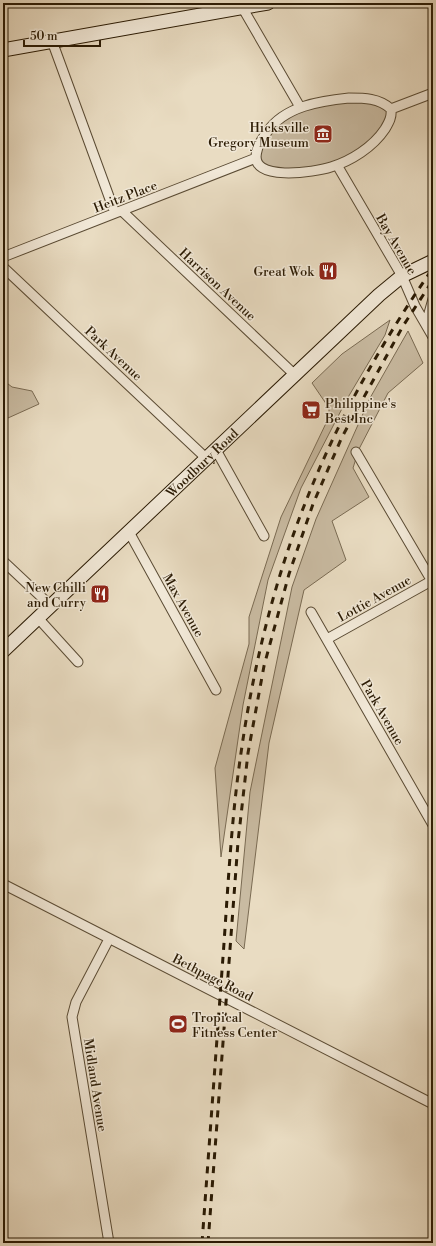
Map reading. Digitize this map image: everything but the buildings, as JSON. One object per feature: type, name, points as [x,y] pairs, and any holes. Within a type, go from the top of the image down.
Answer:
[{"type":"main road","points":[[3,50],[268,3]]},
{"type":"main road","name":"Woodbury Road","points":[[3,651],[296,376],[379,295],[402,276],[433,261]]},
{"type":"street","points":[[242,7],[300,107]]},
{"type":"street","name":"Harrison Avenue","points":[[52,41],[118,212],[296,376]]},
{"type":"street","points":[[391,109],[433,92]]},
{"type":"street","points":[[366,98],[379,101],[391,109],[389,121],[380,136],[364,150],[336,165],[320,170],[288,174],[264,168],[259,164],[256,158],[256,151],[269,129],[280,119],[300,107],[332,100],[366,98]]},
{"type":"street","name":"Heitz Place","points":[[3,257],[256,158]]},
{"type":"street","name":"Bay Avenue","points":[[336,165],[402,276],[433,336]]},
{"type":"street","name":"Park Avenue","points":[[3,266],[212,454],[264,536]]},
{"type":"street","points":[[426,324],[433,299]]},
{"type":"street","points":[[356,452],[433,581]]},
{"type":"street","name":"Max Avenue","points":[[129,532],[216,690]]},
{"type":"street","points":[[3,562],[51,606]]},
{"type":"street","name":"Lottie Avenue","points":[[327,639],[433,581]]},
{"type":"street","name":"Park Avenue","points":[[311,612],[433,825]]},
{"type":"street","points":[[38,618],[78,662]]},
{"type":"street","name":"Bethpage Road","points":[[3,884],[433,1104]]},
{"type":"street","name":"Midland Avenue","points":[[109,939],[76,1002],[72,1017],[109,1243]]},
{"type":"shaded area","points":[[366,100],[389,110],[380,132],[344,160],[288,172],[260,163],[262,143],[281,121],[312,105]]},
{"type":"shaded area","points":[[390,320],[385,335],[347,399],[301,488],[268,580],[243,705],[221,857],[215,768],[249,644],[249,617],[281,517],[329,417],[329,408],[312,383],[342,354]]},
{"type":"shaded area","points":[[408,331],[423,363],[388,393],[359,449],[353,468],[369,497],[332,521],[346,560],[304,590],[269,743],[244,949],[236,941],[250,792],[292,587],[316,519],[370,398]]},
{"type":"shaded area","points":[[3,380],[12,387],[32,391],[39,404],[8,418],[3,423]]},
{"type":"railway","points":[[202,1243],[230,855],[241,753],[258,657],[284,562],[306,501],[332,440],[379,352],[414,295],[433,268]]},
{"type":"railway","points":[[208,1243],[238,842],[248,753],[264,666],[289,574],[313,504],[342,437],[403,326],[433,280]]},
{"type":"place","name":"Hicksville Gregory Museum","points":[[323,134]]},
{"type":"place","name":"Great Wok","points":[[328,271]]},
{"type":"place","name":"Philippine's Best Inc","points":[[311,410]]},
{"type":"place","name":"New Chilli and Curry","points":[[100,594]]},
{"type":"place","name":"Tropical Fitness Center","points":[[178,1024]]}]
